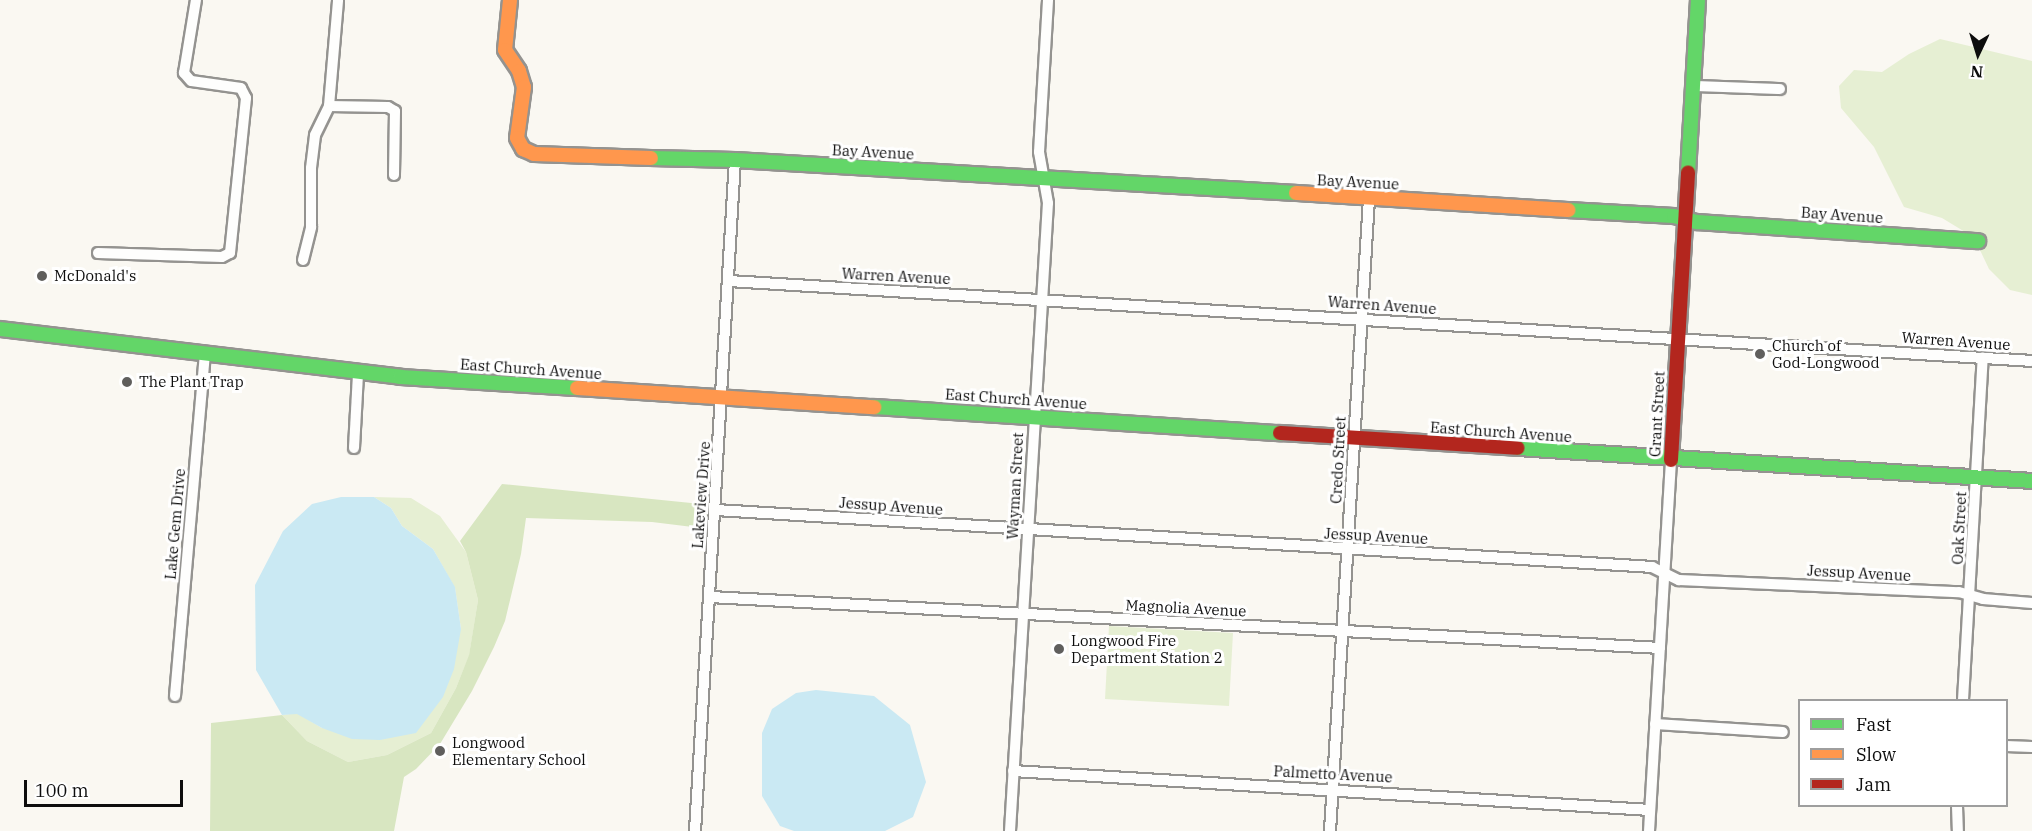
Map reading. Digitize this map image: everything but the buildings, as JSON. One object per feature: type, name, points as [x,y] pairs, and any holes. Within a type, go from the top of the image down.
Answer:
[{"type":"street","points":[[98,253],[222,257],[230,254],[246,98],[241,88],[191,81],[184,73],[196,0]]},
{"type":"street","points":[[303,260],[311,227],[311,168],[315,135],[330,106],[338,0]]},
{"type":"street","name":"Bay Avenue","points":[[510,0],[506,50],[519,71],[524,87],[517,138],[523,149],[534,154],[735,160],[1674,216],[1685,219],[1978,241]]},
{"type":"street","name":"Wayman Street","points":[[1010,831],[1048,203],[1039,152],[1048,0]]},
{"type":"street","name":"Grant Street","points":[[1649,831],[1698,0]]},
{"type":"street","points":[[1694,86],[1780,89]]},
{"type":"street","points":[[330,106],[388,107],[395,111],[394,175]]},
{"type":"street","name":"Lakeview Drive","points":[[695,831],[716,510],[735,160]]},
{"type":"street","name":"Credo Street","points":[[1330,831],[1369,199]]},
{"type":"street","name":"Warren Avenue","points":[[729,281],[2032,361]]},
{"type":"street","name":"East Church Avenue","points":[[0,328],[358,373],[722,399],[1034,416],[1671,460],[2032,481]]},
{"type":"street","name":"Lake Gem Drive","points":[[175,696],[205,354]]},
{"type":"street","name":"Oak Street","points":[[1963,699],[1983,358]]},
{"type":"street","points":[[354,448],[358,373]]},
{"type":"street","name":"Jessup Avenue","points":[[716,510],[1652,567],[1679,580],[1959,592],[1983,599],[2032,603]]},
{"type":"street","name":"Magnolia Avenue","points":[[710,597],[1342,633],[1660,648]]},
{"type":"street","points":[[1655,724],[1783,732]]},
{"type":"street","points":[[2008,746],[2032,747]]},
{"type":"street","name":"Palmetto Avenue","points":[[1014,771],[1650,810]]},
{"type":"street","points":[[1957,807],[1958,831]]},
{"type":"green space","points":[[1940,39],[2032,61],[2032,295],[2010,290],[1989,269],[1979,248],[1983,247],[1983,236],[1970,235],[1942,218],[1904,207],[1874,147],[1841,108],[1839,86],[1854,70],[1882,72],[1909,54]]},
{"type":"green space","points":[[502,484],[711,505],[709,529],[652,522],[526,518],[521,554],[505,621],[472,691],[440,744],[416,769],[404,777],[394,831],[210,831],[211,723],[282,715],[307,741],[348,762],[387,755],[431,733],[456,688],[469,655],[478,600],[466,552],[460,541]]},
{"type":"green space","points":[[374,497],[411,498],[440,516],[466,552],[478,600],[469,656],[456,688],[431,733],[387,755],[348,762],[307,741],[282,715],[297,713],[322,728],[461,629],[455,588],[433,549],[402,526],[391,508]]},
{"type":"green space","points":[[1109,626],[1233,633],[1229,706],[1105,699]]},
{"type":"water","points":[[341,497],[374,497],[391,508],[402,526],[433,549],[455,587],[461,629],[454,669],[443,697],[416,733],[380,740],[352,739],[322,728],[297,714],[282,715],[256,670],[255,585],[283,531],[312,504]]},
{"type":"water","points":[[816,690],[874,696],[910,725],[926,782],[913,817],[885,831],[794,831],[780,826],[762,796],[762,733],[772,709],[796,693]]},
{"type":"traffic: fast","points":[[1688,173],[1698,0]]},
{"type":"traffic: fast","points":[[651,158],[735,160],[1296,193]]},
{"type":"traffic: fast","points":[[1568,210],[1674,216],[1697,222],[1978,241]]},
{"type":"traffic: fast","points":[[0,329],[400,377],[577,388]]},
{"type":"traffic: fast","points":[[874,407],[1280,433]]},
{"type":"traffic: fast","points":[[1518,448],[2032,481]]},
{"type":"traffic: slow","points":[[510,0],[505,50],[519,71],[524,87],[517,138],[523,149],[534,154],[651,158]]},
{"type":"traffic: slow","points":[[1296,193],[1568,210]]},
{"type":"traffic: slow","points":[[577,388],[874,407]]},
{"type":"traffic: jam","points":[[1671,460],[1688,173]]},
{"type":"traffic: jam","points":[[1280,433],[1518,448]]},
{"type":"place","name":"McDonald's","points":[[42,276]]},
{"type":"place","name":"Church of God-Longwood","points":[[1760,354]]},
{"type":"place","name":"The Plant Trap","points":[[127,382]]},
{"type":"place","name":"Longwood Fire Department Station 2","points":[[1059,649]]},
{"type":"place","name":"Longwood Elementary School","points":[[440,751]]}]
